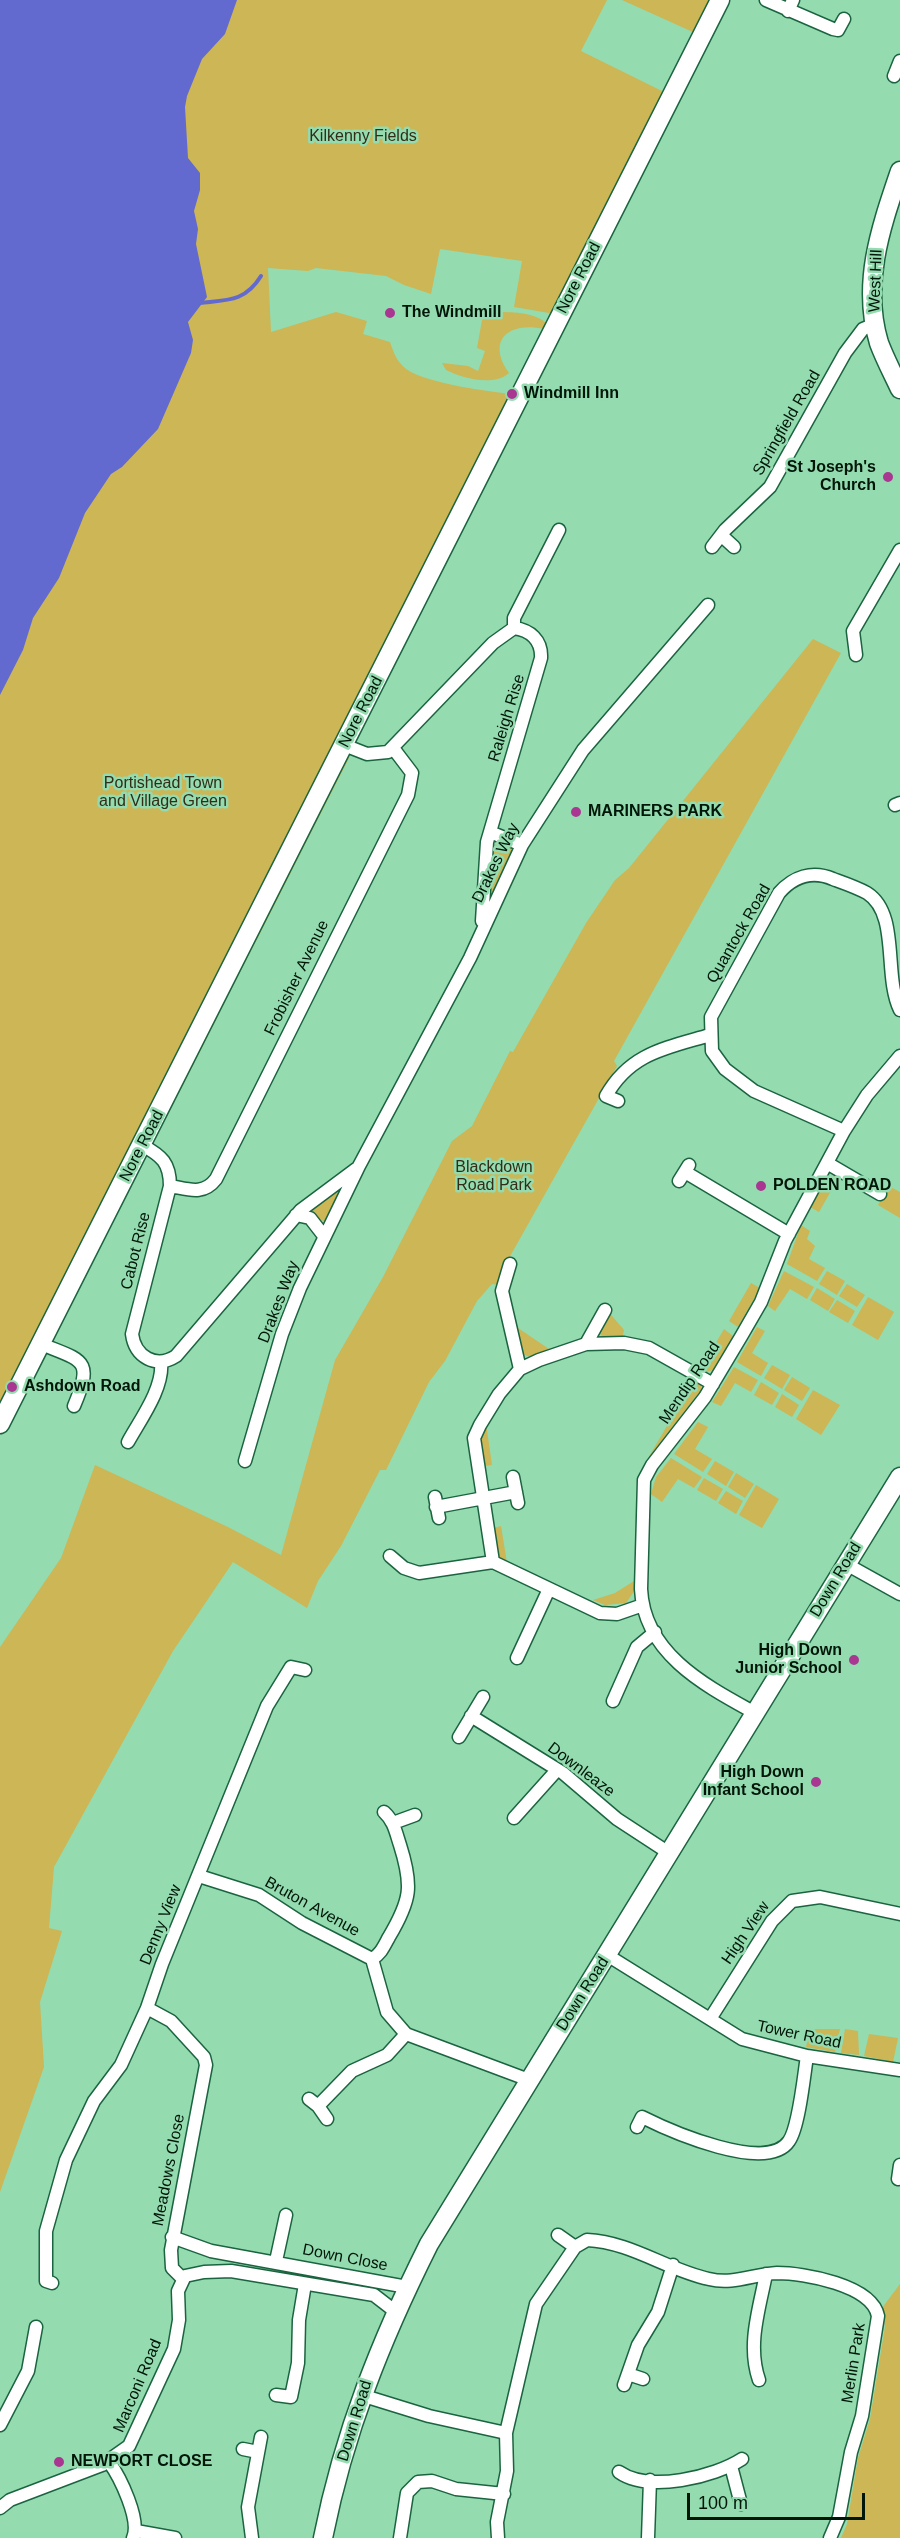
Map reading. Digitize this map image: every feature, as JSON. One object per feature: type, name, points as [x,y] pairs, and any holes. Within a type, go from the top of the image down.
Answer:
[{"type":"street","name":"Nore Road","points":[[0,1424],[720,0]]},
{"type":"street","points":[[766,0],[790,5],[838,30],[844,18]]},
{"type":"street","points":[[894,76],[900,61]]},
{"type":"street","name":"West Hill","points":[[899,385],[880,344],[874,324],[872,294],[874,253],[900,171]]},
{"type":"street","name":"Springfield Road","points":[[712,547],[721,535],[770,487],[853,341],[863,329],[874,324]]},
{"type":"street","points":[[344,745],[374,755],[385,754],[493,643],[514,628],[514,618],[559,530]]},
{"type":"street","points":[[721,535],[734,547]]},
{"type":"street","points":[[856,655],[852,643],[853,631],[900,550]]},
{"type":"street","name":"Drakes Way","points":[[245,1461],[287,1320],[324,1236],[479,937],[522,845],[583,750],[708,605]]},
{"type":"street","name":"Raleigh Rise","points":[[479,937],[490,832],[541,658],[537,639],[524,630],[514,628]]},
{"type":"street","name":"Frobisher Avenue","points":[[170,1186],[199,1191],[209,1187],[216,1179],[408,795],[412,773],[393,748]]},
{"type":"street","points":[[490,832],[522,845]]},
{"type":"street","name":"Quantock Road","points":[[710,1035],[712,1015],[779,893],[790,882],[809,875],[829,877],[867,893],[883,909],[888,920],[891,974],[900,1010]]},
{"type":"street","points":[[618,1101],[606,1096],[617,1077],[629,1065],[710,1035],[714,1055],[742,1083],[760,1094],[844,1131]]},
{"type":"street","name":"Mendip Road","points":[[755,1713],[695,1679],[668,1652],[655,1632],[643,1605],[646,1476],[713,1384],[761,1302],[789,1234],[844,1131],[867,1095],[900,1056]]},
{"type":"street","points":[[142,1145],[166,1162],[170,1186]]},
{"type":"street","points":[[827,1164],[880,1194]]},
{"type":"street","name":"Drakes Way","points":[[296,1215],[359,1166]]},
{"type":"street","points":[[684,1173],[789,1234]]},
{"type":"street","name":"Cabot Rise","points":[[161,1362],[143,1356],[134,1344],[132,1334],[170,1186]]},
{"type":"street","points":[[128,1442],[140,1431],[159,1379],[161,1362],[176,1356],[296,1215],[310,1218],[324,1236]]},
{"type":"street","points":[[510,1264],[502,1291],[520,1369]]},
{"type":"street","points":[[586,1344],[605,1310]]},
{"type":"street","points":[[493,1562],[475,1434],[499,1394],[520,1369],[538,1360],[586,1344],[615,1342],[642,1346],[713,1384]]},
{"type":"street","points":[[41,1344],[74,1358],[82,1365],[84,1380],[74,1406]]},
{"type":"street","points":[[257,1421],[270,1425]]},
{"type":"street","points":[[436,1508],[483,1498],[517,1497],[513,1477]]},
{"type":"street","name":"Down Road","points":[[323,2538],[361,2395],[396,2312],[429,2244],[900,1477]]},
{"type":"street","points":[[390,1556],[404,1568],[419,1573],[493,1562],[606,1614],[625,1612],[643,1605]]},
{"type":"street","points":[[846,1564],[900,1594]]},
{"type":"street","points":[[517,1658],[549,1589]]},
{"type":"street","points":[[613,1701],[637,1647],[655,1632]]},
{"type":"street","name":"Denny View","points":[[52,2283],[46,2281],[45,2242],[80,2129],[94,2101],[121,2065],[147,2008],[162,1964],[260,1721],[289,1665],[304,1670]]},
{"type":"street","points":[[459,1737],[483,1697]]},
{"type":"street","name":"Downleaze","points":[[471,1716],[557,1770],[623,1823],[669,1853]]},
{"type":"street","points":[[514,1818],[524,1804],[557,1770]]},
{"type":"street","points":[[524,1804],[535,1813]]},
{"type":"street","points":[[384,1812],[393,1823],[408,1870],[410,1891],[401,1917],[380,1953],[372,1959],[388,2016],[406,2034],[529,2080]]},
{"type":"street","points":[[393,1823],[415,1815]]},
{"type":"street","name":"Bruton Avenue","points":[[199,1876],[259,1895],[302,1923],[372,1959]]},
{"type":"street","name":"High View","points":[[710,2019],[772,1921],[792,1901],[820,1897],[900,1914]]},
{"type":"street","name":"Tower Road","points":[[607,1955],[745,2040],[807,2056],[900,2070]]},
{"type":"street","name":"Meadows Close","points":[[147,2008],[171,2022],[210,2063],[172,2237],[172,2267],[182,2278]]},
{"type":"street","points":[[327,2119],[314,2103],[352,2071],[387,2055],[406,2034]]},
{"type":"street","points":[[648,2104],[639,2122],[711,2144],[762,2154],[774,2152],[784,2147],[793,2135],[807,2056]]},
{"type":"street","points":[[898,2179],[900,2165]]},
{"type":"street","name":"Down Close","points":[[276,2261],[286,2215]]},
{"type":"street","points":[[498,2538],[497,2522],[504,2494],[506,2433],[536,2304],[575,2247],[558,2235]]},
{"type":"street","name":"Down Close","points":[[172,2237],[211,2251],[276,2261],[407,2288]]},
{"type":"street","name":"Merlin Park","points":[[575,2247],[587,2240],[607,2242],[717,2281],[738,2280],[766,2274],[795,2275],[843,2286],[868,2300],[877,2313],[862,2416],[850,2452],[839,2517],[830,2538]]},
{"type":"street","points":[[644,2379],[626,2380],[638,2345],[658,2312],[673,2265]]},
{"type":"street","points":[[182,2278],[197,2272],[231,2271],[374,2295],[396,2312]]},
{"type":"street","points":[[759,2380],[753,2363],[753,2349],[766,2274]]},
{"type":"street","name":"Marconi Road","points":[[1,2505],[109,2462],[132,2442],[171,2357],[179,2320],[178,2291],[182,2278]]},
{"type":"street","points":[[276,2395],[291,2397],[298,2363],[299,2320],[305,2284]]},
{"type":"street","points":[[0,2426],[26,2377],[36,2327]]},
{"type":"street","points":[[20,2340],[34,2342]]},
{"type":"street","points":[[741,2370],[753,2363]]},
{"type":"street","points":[[361,2395],[429,2416],[506,2433]]},
{"type":"street","points":[[252,2538],[248,2507],[261,2437]]},
{"type":"street","points":[[243,2449],[258,2452]]},
{"type":"street","points":[[109,2462],[126,2495],[134,2535],[176,2538]]},
{"type":"street","points":[[619,2472],[630,2478],[650,2480],[702,2477],[737,2463],[741,2504]]},
{"type":"street","points":[[648,2538],[650,2480]]},
{"type":"street","points":[[400,2538],[407,2493],[418,2482],[432,2481],[456,2489],[504,2494]]},
{"type":"green space","points":[[0,0],[607,0],[581,51],[666,93],[555,314],[514,307],[522,261],[440,249],[431,294],[386,276],[316,268],[308,271],[268,268],[271,332],[336,312],[367,321],[363,334],[390,342],[400,363],[411,372],[446,383],[512,394],[0,1405]]},
{"type":"green space","points":[[622,0],[711,0],[695,33]]},
{"type":"green space","points":[[490,312],[528,314],[547,324],[544,329],[520,328],[504,336],[500,343],[500,352],[502,362],[509,373],[502,377],[495,380],[478,380],[446,370],[442,363],[468,366],[478,371],[485,351],[477,348],[482,320]]},
{"type":"green space","name":"Blackdown Road Park","points":[[813,639],[841,653],[614,1061],[617,1066],[500,1274],[498,1285],[492,1284],[477,1301],[445,1361],[429,1382],[386,1470],[380,1470],[341,1546],[318,1581],[307,1608],[233,1562],[173,1651],[54,1867],[49,1928],[62,1931],[40,2002],[44,2067],[0,2192],[0,1647],[61,1558],[95,1465],[228,1527],[281,1555],[335,1360],[383,1277],[452,1141],[472,1126],[510,1051],[513,1052],[586,923],[615,880],[629,868]]},
{"type":"green space","points":[[346,758],[349,758],[157,1136],[156,1132]]},
{"type":"green space","points":[[498,841],[510,846],[512,853],[494,892],[490,889],[494,846]]},
{"type":"green space","points":[[143,1161],[56,1335],[54,1334]]},
{"type":"green space","points":[[833,1175],[839,1177],[819,1212],[810,1207],[826,1178]]},
{"type":"green space","points":[[889,1186],[900,1192],[900,1218],[878,1205]]},
{"type":"green space","points":[[338,1189],[340,1193],[325,1222],[309,1212]]},
{"type":"green space","points":[[801,1225],[810,1231],[807,1239],[815,1246],[809,1259],[825,1268],[817,1281],[787,1264]]},
{"type":"green space","points":[[784,1271],[814,1287],[807,1299],[790,1289],[775,1311],[768,1306]]},
{"type":"green space","points":[[827,1271],[845,1281],[837,1295],[819,1284]]},
{"type":"green space","points":[[751,1283],[760,1288],[738,1327],[729,1321]]},
{"type":"green space","points":[[847,1284],[865,1295],[857,1307],[839,1296]]},
{"type":"green space","points":[[817,1288],[835,1299],[828,1311],[810,1300]]},
{"type":"green space","points":[[868,1297],[894,1312],[878,1340],[852,1325]]},
{"type":"green space","points":[[837,1300],[855,1311],[848,1323],[829,1312]]},
{"type":"green space","points":[[607,1310],[624,1330],[622,1339],[605,1339],[598,1332]]},
{"type":"green space","points":[[515,1326],[552,1351],[534,1356],[524,1354],[519,1345]]},
{"type":"green space","points":[[757,1327],[765,1331],[752,1353],[768,1363],[761,1376],[737,1362]]},
{"type":"green space","points":[[724,1329],[733,1336],[713,1370],[704,1373],[700,1370]]},
{"type":"green space","points":[[772,1365],[790,1375],[782,1389],[764,1378]]},
{"type":"green space","points":[[734,1367],[758,1380],[751,1392],[735,1383],[721,1406],[712,1402]]},
{"type":"green space","points":[[792,1377],[810,1388],[802,1401],[784,1390]]},
{"type":"green space","points":[[695,1378],[701,1385],[701,1390],[647,1460]]},
{"type":"green space","points":[[761,1382],[779,1393],[772,1405],[754,1395]]},
{"type":"green space","points":[[813,1390],[840,1405],[821,1435],[796,1419]]},
{"type":"green space","points":[[782,1394],[799,1405],[792,1417],[775,1407]]},
{"type":"green space","points":[[698,1422],[708,1427],[695,1449],[712,1459],[703,1472],[674,1454]]},
{"type":"green space","points":[[486,1423],[492,1465],[484,1466],[480,1439]]},
{"type":"green space","points":[[671,1458],[702,1477],[694,1488],[678,1479],[662,1502],[651,1494],[656,1477]]},
{"type":"green space","points":[[715,1461],[734,1472],[726,1486],[707,1474]]},
{"type":"green space","points":[[736,1473],[754,1484],[745,1498],[728,1487]]},
{"type":"green space","points":[[704,1478],[723,1489],[716,1501],[697,1490]]},
{"type":"green space","points":[[756,1485],[779,1499],[762,1528],[739,1515]]},
{"type":"green space","points":[[726,1491],[743,1501],[736,1514],[718,1503]]},
{"type":"green space","points":[[501,1526],[507,1563],[498,1559],[494,1528]]},
{"type":"green space","points":[[634,1581],[635,1590],[626,1603],[605,1605],[593,1600],[615,1593]]},
{"type":"green space","points":[[815,2029],[840,2029],[835,2052],[806,2047],[808,2038]]},
{"type":"green space","points":[[845,2029],[858,2031],[859,2055],[841,2053]]},
{"type":"green space","points":[[869,2034],[898,2038],[893,2062],[864,2056]]},
{"type":"green space","points":[[900,2284],[900,2538],[841,2538],[847,2524],[858,2458],[870,2419],[885,2327],[882,2308]]},
{"type":"shaded area","points":[[0,0],[237,0],[225,34],[202,59],[185,107],[188,158],[200,173],[200,190],[194,211],[198,229],[196,244],[207,297],[188,322],[193,340],[191,353],[158,429],[122,467],[111,474],[85,513],[59,578],[33,618],[23,650],[0,695]]},
{"type":"waterway","points":[[200,303],[227,300],[242,295],[249,291],[261,276]]},
{"type":"place","name":"The Windmill","points":[[390,313]]},
{"type":"place","name":"Windmill Inn","points":[[512,394]]},
{"type":"place","name":"St Joseph's Church","points":[[888,477]]},
{"type":"place","name":"MARINERS PARK","points":[[576,812]]},
{"type":"place","name":"POLDEN ROAD","points":[[761,1186]]},
{"type":"place","name":"Ashdown Road","points":[[12,1387]]},
{"type":"place","name":"High Down Junior School","points":[[854,1660]]},
{"type":"place","name":"High Down Infant School","points":[[816,1782]]},
{"type":"place","name":"NEWPORT CLOSE","points":[[59,2462]]},
{"type":"park label","name":"Kilkenny Fields","points":[[363,137]]},
{"type":"park label","name":"Portishead Town and Village Green","points":[[163,793]]}]
